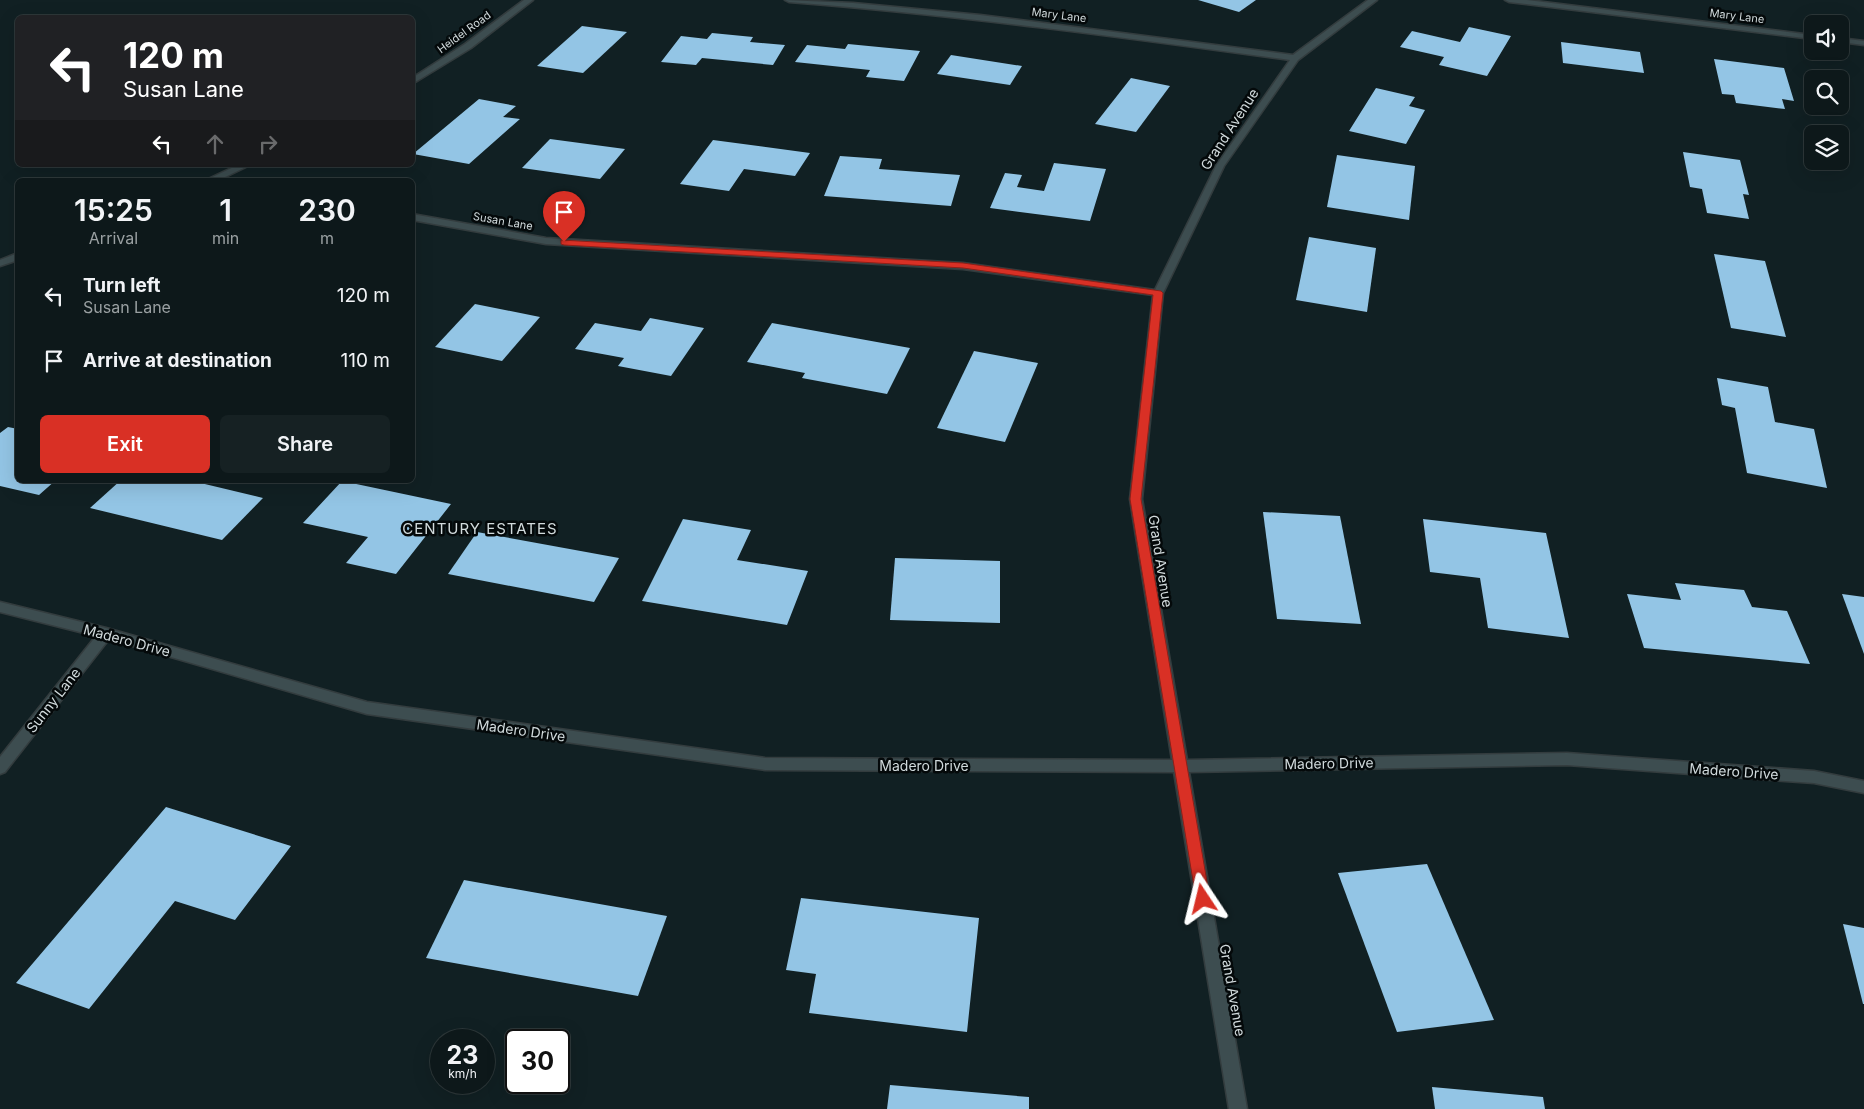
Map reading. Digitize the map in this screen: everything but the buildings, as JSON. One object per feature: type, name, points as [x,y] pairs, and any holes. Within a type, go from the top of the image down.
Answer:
[{"type":"street","name":"Heidel Road","points":[[415,80],[468,46],[529,0]]},
{"type":"street","name":"Mary Lane","points":[[789,0],[862,5],[1044,24],[1295,58]]},
{"type":"street","name":"Grand Avenue","points":[[1238,1109],[1136,499],[1158,293],[1220,166],[1295,58],[1373,0]]},
{"type":"street","name":"Mary Lane","points":[[1509,0],[1804,36]]},
{"type":"street","points":[[1849,41],[1864,43]]},
{"type":"street","points":[[216,178],[241,167]]},
{"type":"street","name":"Susan Lane","points":[[415,218],[546,241],[963,266],[1158,293]]},
{"type":"street","points":[[0,264],[15,257]]},
{"type":"street","name":"Madero Drive","points":[[0,607],[106,633],[367,708],[765,764],[1180,766],[1567,759],[1814,777],[1864,787]]},
{"type":"street","name":"Sunny Lane","points":[[0,768],[106,633]]},
{"type":"district","name":"CENTURY ESTATES","points":[[480,528]]},
{"type":"route","points":[[564,242],[963,266],[1158,293],[1136,499],[1203,899]]}]
